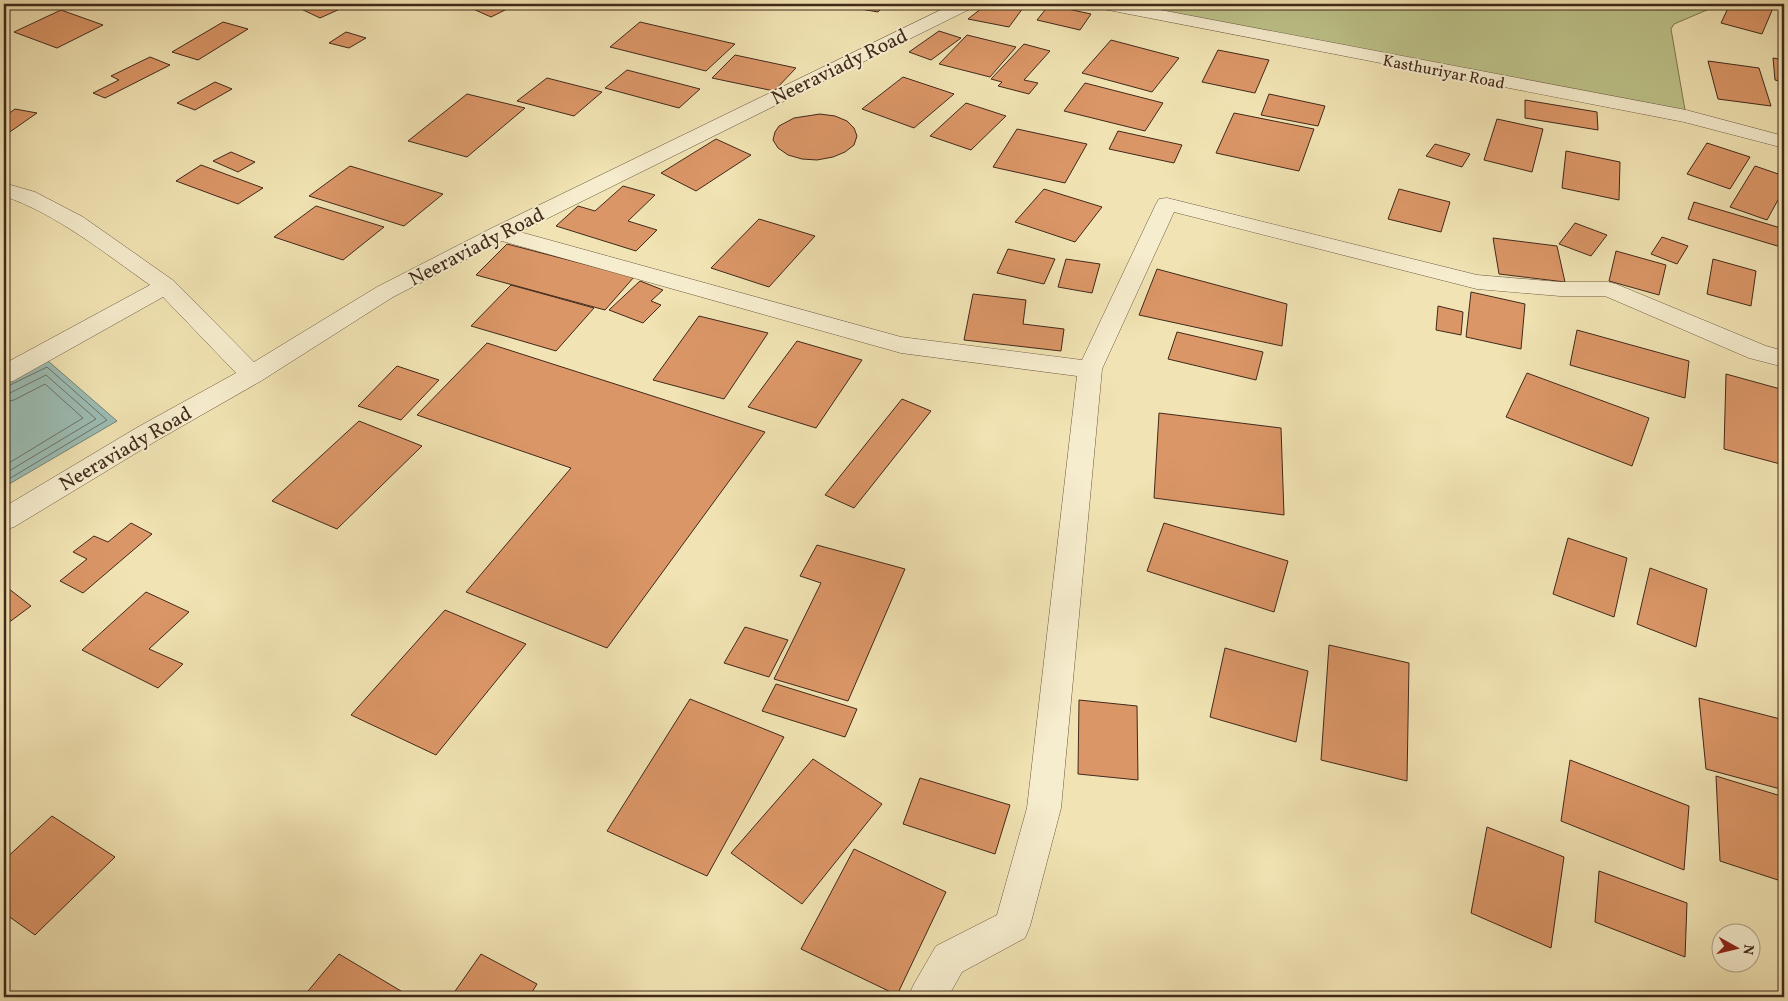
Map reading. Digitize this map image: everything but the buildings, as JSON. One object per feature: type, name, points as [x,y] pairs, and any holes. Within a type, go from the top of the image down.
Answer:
[{"type":"street","name":"Neeraviady Road","points":[[4,520],[147,434],[252,375],[385,292],[500,233],[966,4]]},
{"type":"street","name":"Kasthuriyar Road","points":[[1103,4],[1686,116],[1784,142]]},
{"type":"street","points":[[4,189],[27,197],[75,222],[166,286],[252,375]]},
{"type":"street","points":[[927,997],[949,959],[1012,926],[1044,808],[1090,369],[1167,204],[1477,282],[1560,289],[1608,289],[1758,352],[1784,359]]},
{"type":"street","points":[[500,233],[900,345],[1090,369]]},
{"type":"street","points":[[4,375],[166,286]]},
{"type":"green space","points":[[1103,4],[1716,4],[1714,7],[1674,24],[1671,29],[1686,116]]},
{"type":"water","points":[[47,360],[117,421],[4,487],[4,384]]}]
